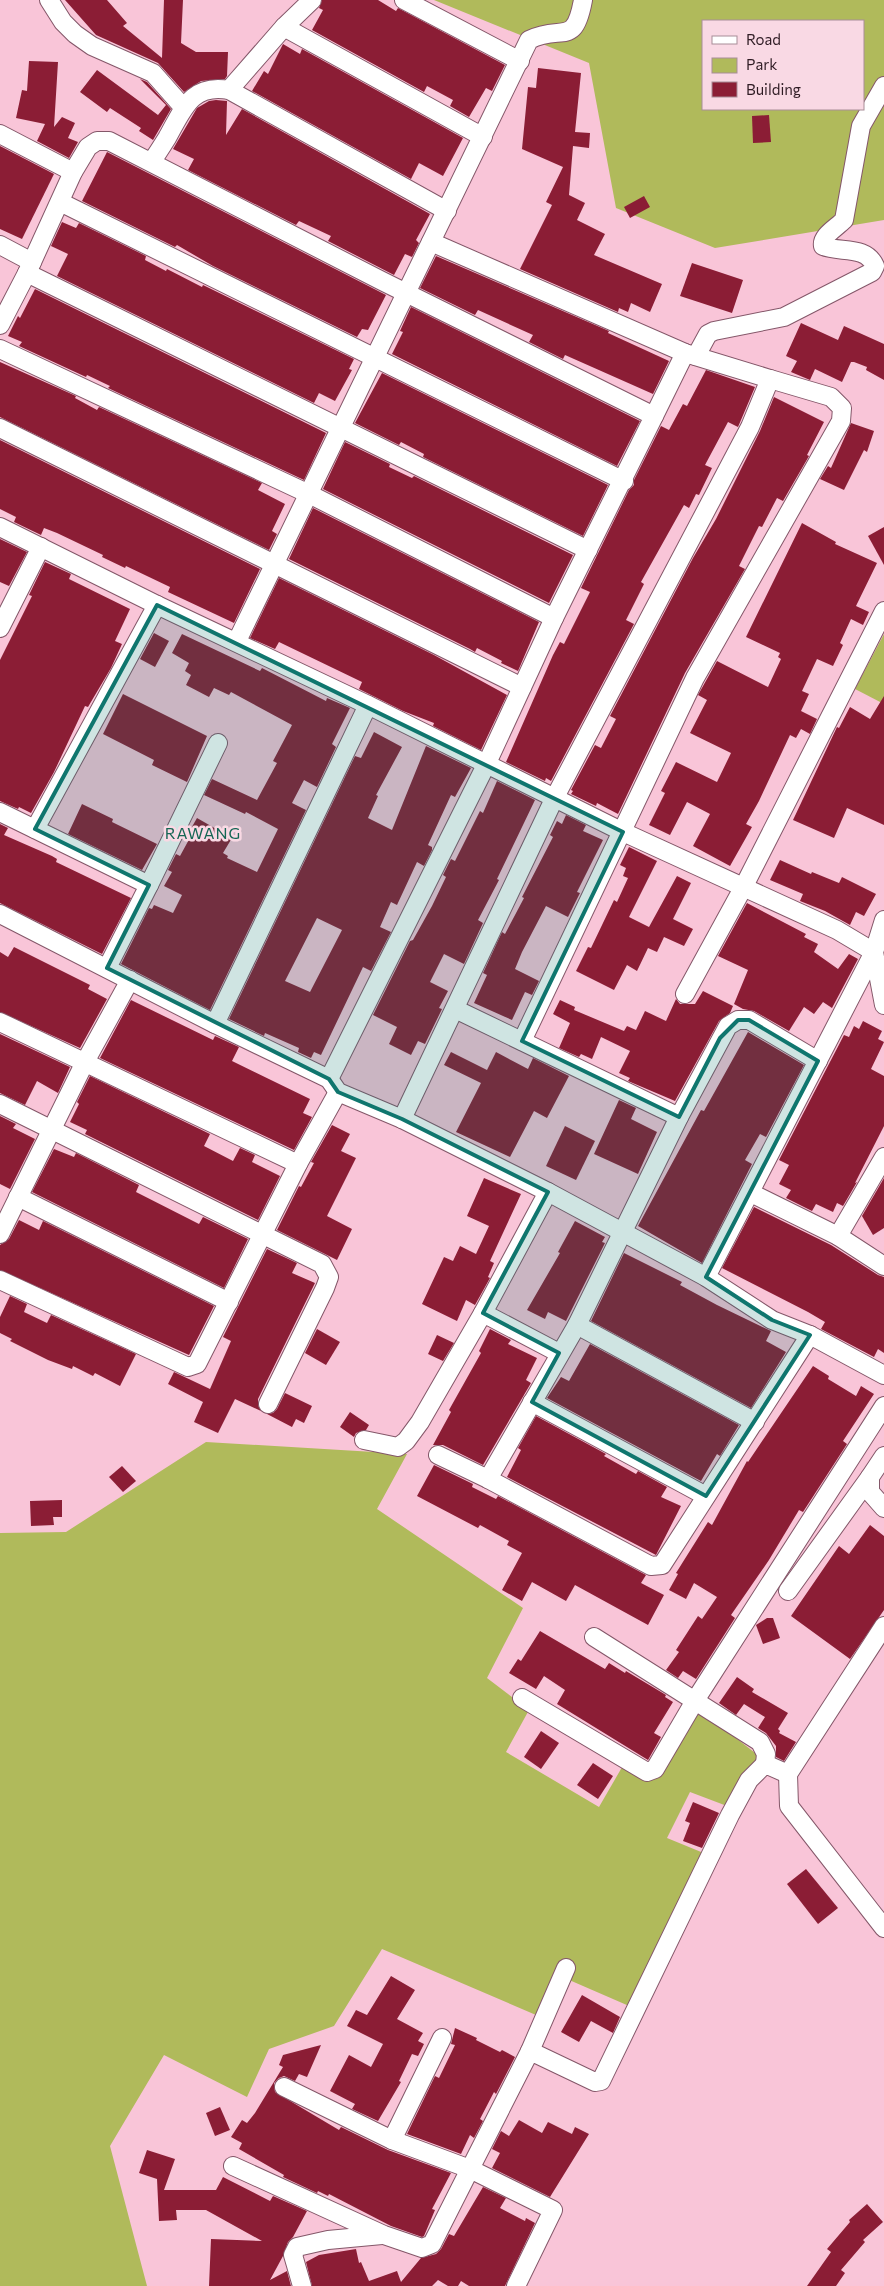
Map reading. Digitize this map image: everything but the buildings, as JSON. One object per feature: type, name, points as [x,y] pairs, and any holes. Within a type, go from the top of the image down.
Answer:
[{"type":"street","points":[[49,0],[63,22],[75,34],[92,46],[153,73],[183,107]]},
{"type":"street","points":[[229,90],[284,27],[312,0]]},
{"type":"street","points":[[404,0],[520,61]]},
{"type":"street","points":[[236,641],[529,40],[547,33],[562,33],[572,30],[579,21],[583,0]]},
{"type":"street","points":[[284,27],[483,137]]},
{"type":"street","points":[[0,1280],[188,1367],[198,1364],[298,1164],[554,618],[624,481],[654,416],[691,354],[708,334],[714,330],[784,318],[872,272],[875,266],[872,259],[864,253],[830,249],[823,246],[822,241],[825,236],[844,220],[860,126],[884,86]]},
{"type":"street","points":[[152,161],[183,107],[203,90],[217,88],[229,90],[447,211]]},
{"type":"street","points":[[0,134],[73,172]]},
{"type":"street","points":[[0,325],[30,268],[73,172],[88,147],[97,141],[109,141],[152,161],[406,293],[654,416]]},
{"type":"street","points":[[60,202],[624,481]]},
{"type":"street","points":[[431,242],[691,354],[831,397],[842,408],[841,421],[695,678],[522,1042]]},
{"type":"street","points":[[0,245],[30,268],[340,429],[588,550]]},
{"type":"street","points":[[0,349],[309,494],[554,618]]},
{"type":"street","points":[[402,1119],[555,797],[750,426],[770,379]]},
{"type":"street","points":[[0,428],[522,687]]},
{"type":"street","points":[[0,527],[157,605],[236,641],[487,763],[623,832],[837,930],[874,952],[884,1005]]},
{"type":"street","points":[[0,628],[41,547]]},
{"type":"street","points":[[35,829],[157,605]]},
{"type":"street","points":[[685,994],[743,888],[884,611]]},
{"type":"street","points":[[215,1024],[368,705]]},
{"type":"street","points":[[108,968],[218,743]]},
{"type":"street","points":[[0,812],[149,885]]},
{"type":"street","points":[[0,914],[334,1086],[548,1192],[706,1277],[772,1320],[810,1335],[884,1375]]},
{"type":"street","points":[[706,1277],[874,952],[884,920]]},
{"type":"street","points":[[0,1234],[85,1062],[130,980]]},
{"type":"street","points":[[456,1008],[522,1042],[679,1117]]},
{"type":"street","points":[[488,1479],[559,1352],[577,1325],[679,1117],[728,1026],[738,1020],[749,1020],[818,1061]]},
{"type":"street","points":[[0,1022],[298,1164]]},
{"type":"street","points":[[0,1104],[322,1264],[329,1277],[268,1404]]},
{"type":"street","points":[[838,1236],[884,1157]]},
{"type":"street","points":[[364,1440],[398,1447],[406,1441],[420,1422],[483,1313],[548,1192]]},
{"type":"street","points":[[751,1193],[838,1236],[884,1266]]},
{"type":"street","points":[[18,1197],[229,1302]]},
{"type":"street","points":[[483,1313],[559,1352]]},
{"type":"street","points":[[577,1325],[755,1422]]},
{"type":"street","points":[[438,1455],[488,1479],[651,1566],[662,1565],[810,1335]]},
{"type":"street","points":[[532,1402],[706,1496]]},
{"type":"street","points":[[522,1698],[647,1772],[655,1768],[696,1699],[884,1406]]},
{"type":"street","points":[[788,1591],[884,1456]]},
{"type":"street","points":[[870,1477],[870,1492],[884,1508]]},
{"type":"street","points":[[884,1626],[788,1774],[789,1806],[884,1928]]},
{"type":"street","points":[[530,2051],[595,2082],[602,2081],[730,1815],[749,1780],[766,1764],[766,1754],[760,1742],[696,1699],[594,1637]]},
{"type":"street","points":[[766,1764],[788,1774]]},
{"type":"street","points":[[232,2166],[384,2235],[422,2248],[432,2244],[530,2051],[566,1968]]},
{"type":"street","points":[[392,2140],[442,2038]]},
{"type":"street","points":[[284,2087],[392,2140],[470,2169],[553,2210],[516,2286]]},
{"type":"street","points":[[302,2286],[293,2255],[297,2247],[328,2240],[384,2235]]},
{"type":"highlighted area","points":[[157,605],[623,832],[522,1041],[679,1117],[720,1038],[738,1020],[749,1020],[818,1061],[706,1277],[772,1320],[810,1335],[706,1496],[532,1402],[559,1353],[483,1313],[548,1192],[402,1119],[338,1092],[329,1079],[107,968],[149,885],[35,829]]},
{"type":"green space","points":[[434,0],[884,0],[884,220],[715,248],[616,208],[589,63]]},
{"type":"green space","points":[[884,634],[884,704],[855,689]]},
{"type":"green space","points":[[206,1442],[407,1454],[377,1509],[523,1608],[487,1678],[529,1710],[506,1752],[599,1807],[625,1762],[655,1779],[700,1710],[759,1756],[727,1806],[690,1792],[667,1838],[706,1854],[636,2009],[560,1976],[543,2018],[382,1949],[334,2026],[269,2049],[247,2097],[164,2055],[110,2146],[147,2286],[0,2286],[0,1533],[66,1532]]},
{"type":"district","name":"RAWANG","points":[[203,832]]}]
